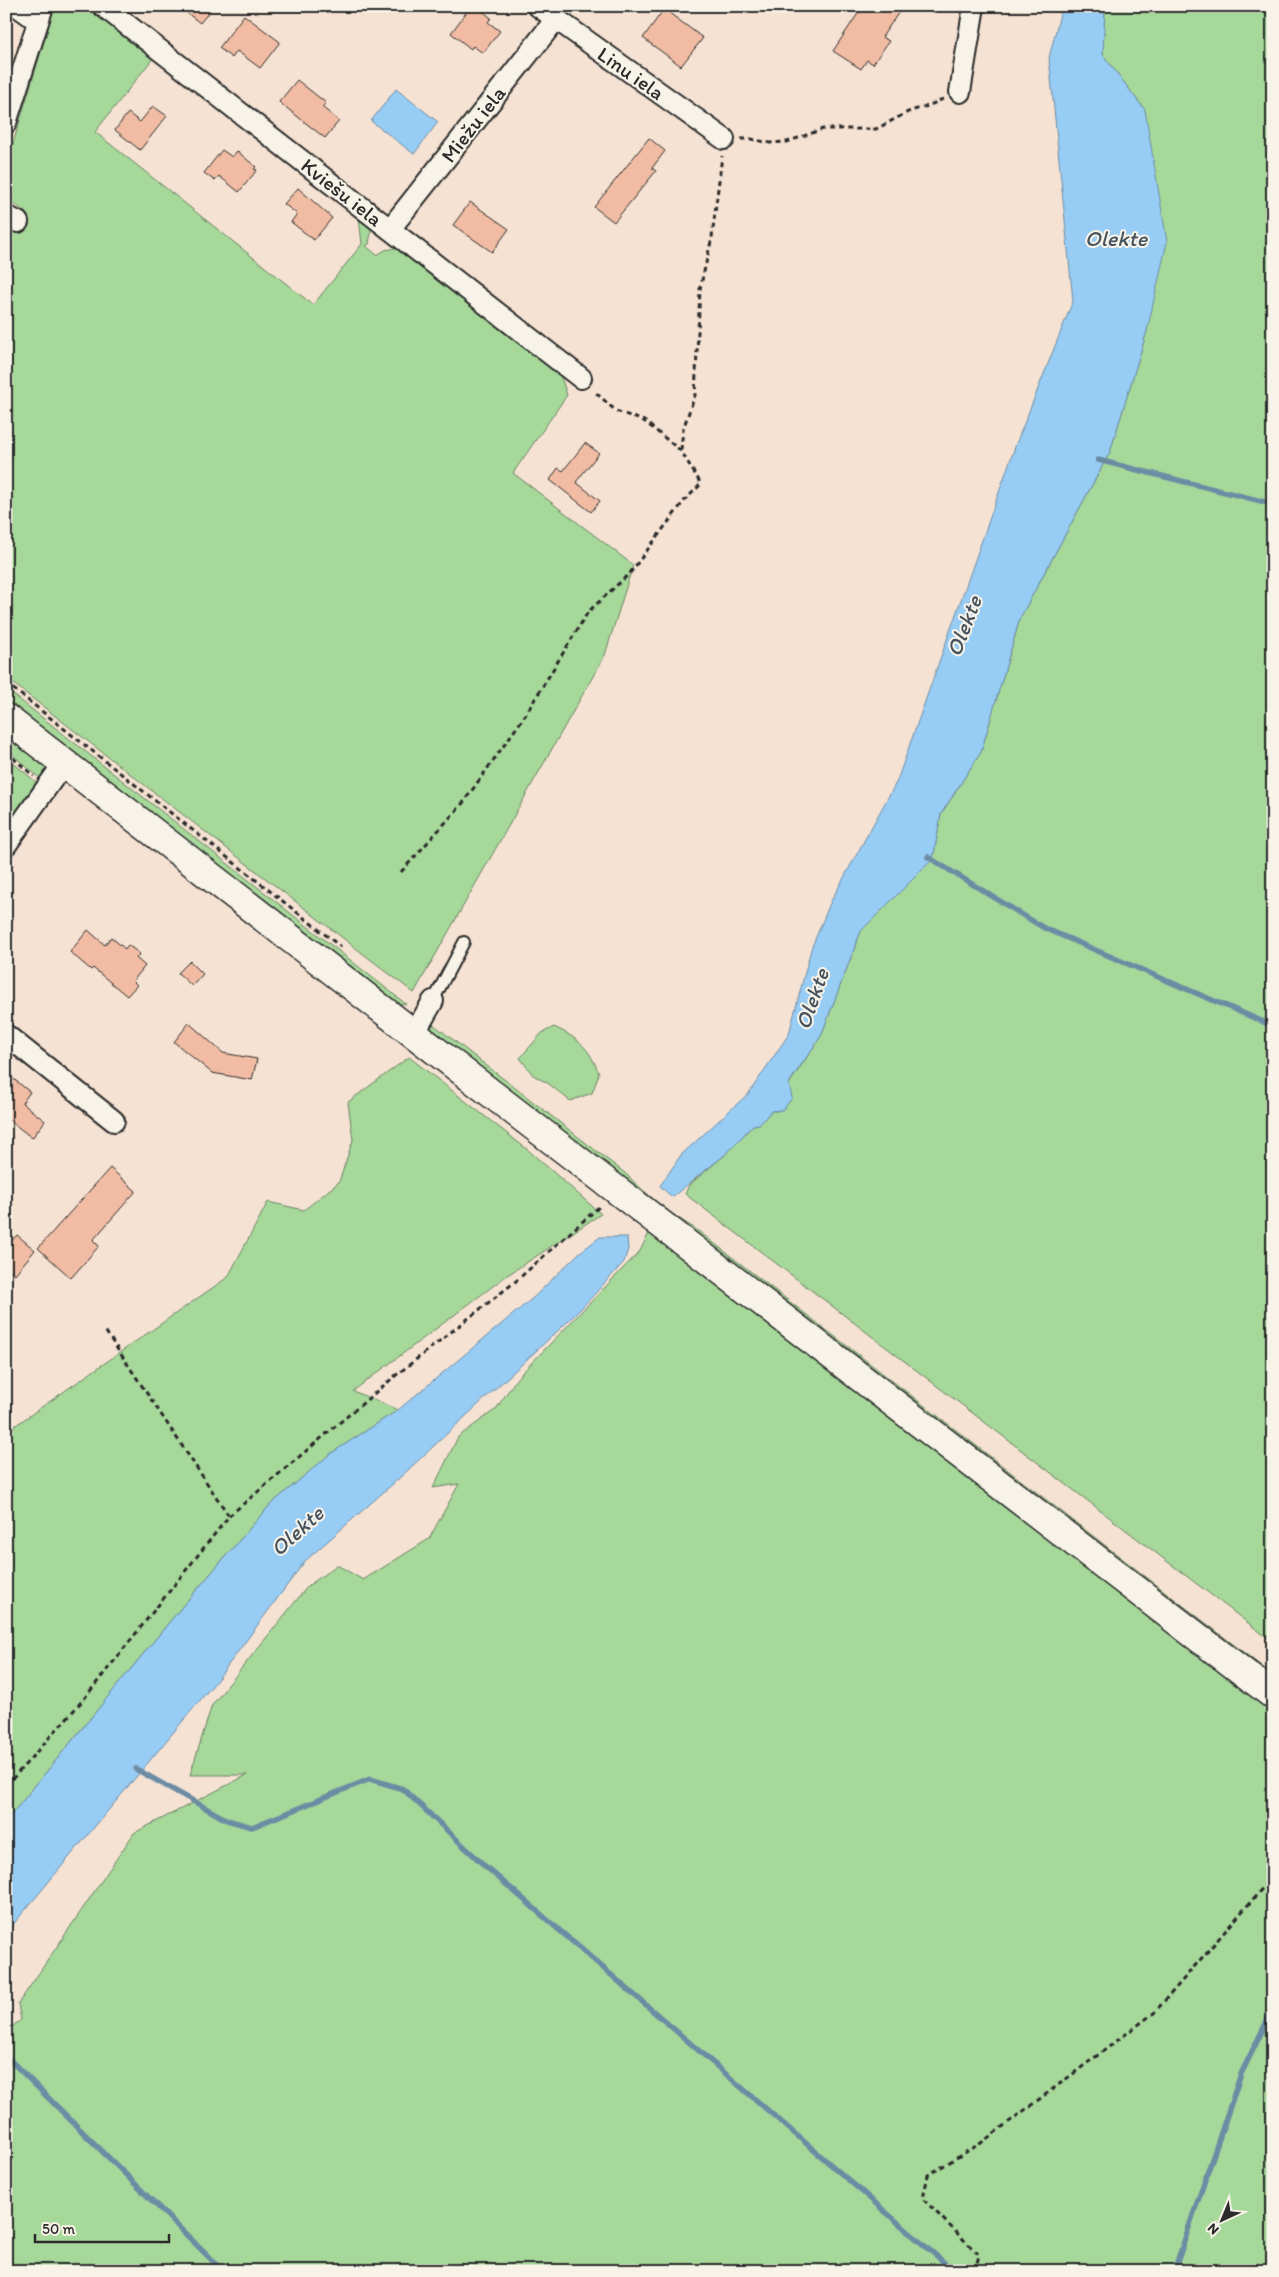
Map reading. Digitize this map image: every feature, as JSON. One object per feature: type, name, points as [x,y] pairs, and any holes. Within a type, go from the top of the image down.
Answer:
[{"type":"main road","points":[[6,718],[1273,1695]]},
{"type":"street","points":[[6,123],[40,14],[17,6]]},
{"type":"street","name":"Kviešu iela","points":[[103,6],[581,378]]},
{"type":"street","name":"Linu iela","points":[[538,6],[724,139]]},
{"type":"street","points":[[960,92],[974,6]]},
{"type":"street","name":"Miežu iela","points":[[390,229],[556,19]]},
{"type":"street","points":[[6,845],[64,763]]},
{"type":"street","points":[[414,1034],[433,1001]]},
{"type":"street","points":[[6,1035],[114,1121]]},
{"type":"lane","points":[[433,1001],[464,942]]},
{"type":"path","points":[[681,451],[683,429],[695,395],[700,290],[712,237],[724,139],[751,139],[770,143],[787,142],[823,129],[876,129],[910,110],[928,106],[960,92]]},
{"type":"path","points":[[402,872],[463,803],[524,717],[588,612],[630,573],[684,501],[701,484],[681,451],[644,421],[616,411],[581,378]]},
{"type":"path","points":[[6,752],[47,787]]},
{"type":"path","points":[[6,1786],[83,1700],[229,1516],[372,1394],[516,1281],[617,1190]]},
{"type":"path","points":[[104,1329],[229,1516]]},
{"type":"path","points":[[975,2271],[978,2255],[923,2199],[928,2175],[981,2143],[1154,2013],[1273,1876]]},
{"type":"green space","points":[[55,6],[97,6],[154,57],[95,132],[313,305],[362,244],[359,218],[333,198],[335,194],[370,226],[369,244],[366,246],[377,255],[385,250],[402,247],[560,374],[567,395],[513,473],[633,565],[605,655],[414,993],[6,678],[6,229],[12,228],[17,231],[26,213],[6,197],[6,166]]},
{"type":"green space","points":[[1105,6],[1273,6],[1273,1642],[685,1194],[689,1185],[726,1154],[753,1125],[760,1124],[771,1111],[778,1111],[789,1084],[821,1036],[861,931],[933,859],[941,814],[981,752],[1020,618],[1110,452],[1147,331],[1145,110],[1103,55]]},
{"type":"green space","points":[[6,689],[406,1004],[392,1003],[6,703]]},
{"type":"green space","points":[[6,728],[46,760],[47,772],[43,781],[6,749]]},
{"type":"green space","points":[[6,757],[41,786],[6,829]]},
{"type":"green space","points":[[429,1021],[626,1174],[678,1218],[697,1230],[1273,1675],[1273,1680],[1235,1654],[431,1030]]},
{"type":"green space","points":[[554,1027],[570,1035],[592,1057],[599,1074],[592,1093],[570,1101],[549,1084],[533,1075],[520,1058],[542,1033]]},
{"type":"green space","points":[[409,1057],[528,1150],[601,1214],[509,1274],[353,1391],[398,1410],[330,1454],[270,1505],[181,1608],[6,1821],[6,1432],[228,1277],[268,1202],[304,1210],[339,1182],[353,1140],[348,1102]]},
{"type":"green space","points":[[650,1231],[1273,1713],[1273,2271],[6,2271],[6,2031],[21,2020],[18,2004],[134,1833],[247,1775],[190,1775],[212,1705],[308,1586],[337,1565],[363,1580],[429,1539],[459,1484],[433,1488],[458,1437],[496,1409],[517,1378],[640,1251]]},
{"type":"water","name":"Olekte","points":[[1062,6],[1105,6],[1103,55],[1145,110],[1167,242],[1147,331],[1110,452],[1020,618],[981,752],[941,814],[933,859],[861,931],[821,1036],[789,1083],[792,1098],[783,1110],[771,1111],[760,1124],[753,1125],[726,1154],[672,1197],[660,1186],[681,1155],[749,1093],[789,1034],[811,949],[831,901],[897,781],[1016,444],[1073,301],[1049,58]]},
{"type":"water","points":[[396,89],[438,122],[414,154],[371,121]]},
{"type":"water","name":"Olekte","points":[[600,1237],[627,1237],[628,1249],[624,1262],[579,1311],[395,1482],[305,1561],[217,1680],[6,1933],[6,1821],[181,1608],[270,1505],[330,1454],[398,1410],[534,1297],[579,1253]]},
{"type":"building","points":[[178,6],[214,6],[200,23]]},
{"type":"building","points":[[471,6],[477,6],[491,18],[488,22],[500,31],[483,53],[473,46],[471,49],[451,33]]},
{"type":"building","points":[[863,6],[903,6],[882,37],[889,41],[873,64],[867,60],[861,69],[833,51]]},
{"type":"building","points":[[664,9],[703,38],[681,66],[643,38]]},
{"type":"building","points":[[244,15],[280,42],[260,68],[237,51],[232,58],[219,48]]},
{"type":"building","points":[[297,80],[326,103],[322,107],[339,121],[325,138],[279,102]]},
{"type":"building","points":[[153,106],[167,116],[140,150],[115,130],[128,113],[140,122]]},
{"type":"building","points":[[649,138],[665,151],[652,168],[656,171],[614,222],[594,207]]},
{"type":"building","points":[[222,150],[232,157],[237,151],[256,167],[254,169],[257,170],[239,192],[219,176],[215,181],[204,173]]},
{"type":"building","points":[[298,188],[332,218],[314,240],[291,222],[297,214],[284,204]]},
{"type":"building","points":[[470,202],[509,229],[492,252],[453,225]]},
{"type":"building","points":[[585,443],[599,453],[576,482],[600,501],[591,512],[550,480],[558,468],[563,471]]},
{"type":"building","points":[[88,930],[105,945],[111,937],[125,949],[128,945],[140,954],[136,958],[145,966],[133,981],[137,985],[127,996],[70,952]]},
{"type":"building","points":[[190,961],[203,974],[192,986],[178,973]]},
{"type":"building","points":[[189,1023],[223,1053],[257,1059],[252,1080],[212,1073],[174,1042]]},
{"type":"building","points":[[6,1073],[30,1092],[22,1103],[45,1121],[32,1138],[9,1120],[6,1124]]},
{"type":"building","points":[[110,1168],[136,1191],[93,1240],[99,1246],[71,1278],[38,1248]]},
{"type":"building","points":[[17,1235],[35,1250],[15,1274],[6,1267],[6,1247]]},
{"type":"waterway","points":[[1098,460],[1273,504]]},
{"type":"waterway","points":[[928,857],[1044,928],[1273,1026]]},
{"type":"waterway","points":[[136,1769],[227,1820],[252,1827],[370,1779],[403,1789],[485,1866],[954,2271]]},
{"type":"waterway","points":[[1174,2271],[1241,2074],[1273,2009]]},
{"type":"waterway","points":[[6,2056],[223,2271]]}]
